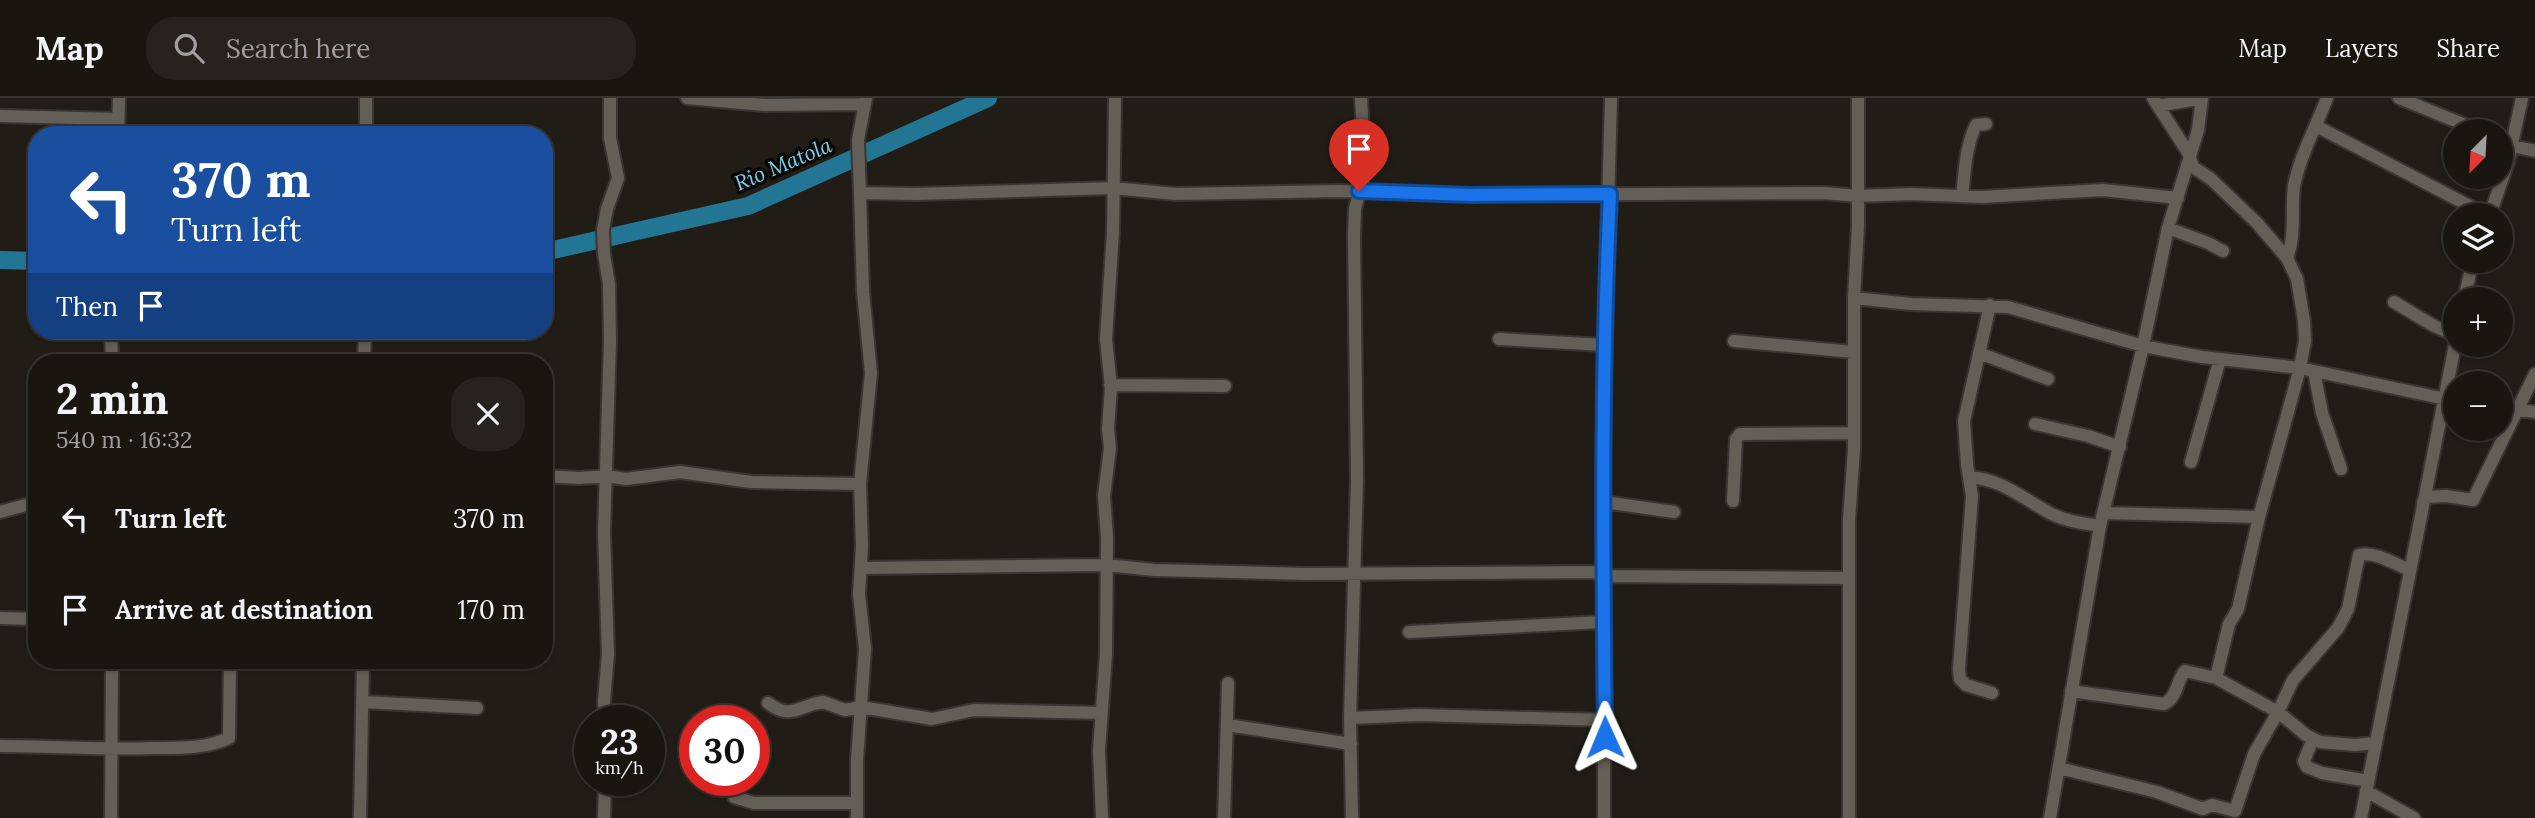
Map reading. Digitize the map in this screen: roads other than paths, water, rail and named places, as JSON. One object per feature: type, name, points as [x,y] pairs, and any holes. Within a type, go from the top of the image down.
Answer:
[{"type":"street","points":[[119,98],[119,126]]},
{"type":"street","points":[[366,98],[366,126]]},
{"type":"street","points":[[604,705],[608,664],[604,532],[609,284],[603,230],[618,178],[610,138],[610,98]]},
{"type":"street","points":[[687,98],[764,105],[866,101],[858,140],[863,292],[871,373],[860,484],[859,594],[865,649],[857,818]]},
{"type":"street","points":[[1102,818],[1099,750],[1106,654],[1107,565],[1104,496],[1110,448],[1110,385],[1106,339],[1115,98]]},
{"type":"street","points":[[1352,818],[1350,718],[1356,408],[1354,236],[1355,209],[1364,168],[1361,98]]},
{"type":"street","points":[[1604,818],[1604,345],[1611,98]]},
{"type":"street","points":[[1849,818],[1849,520],[1854,449],[1853,352],[1858,226],[1858,98]]},
{"type":"street","points":[[2050,818],[2100,526],[2168,228],[2184,180],[2189,154],[2198,130],[2202,98],[2155,102],[2189,154],[2199,173],[2211,179],[2258,223],[2287,258],[2297,279],[2305,341],[2238,609],[2229,624],[2216,678]]},
{"type":"street","points":[[2287,258],[2291,243],[2293,199],[2298,169],[2327,98]]},
{"type":"street","points":[[2399,98],[2451,119]]},
{"type":"street","points":[[2513,128],[2522,98]]},
{"type":"street","points":[[0,116],[118,119]]},
{"type":"street","points":[[1962,196],[1966,156],[1972,135],[1976,125],[1986,124]]},
{"type":"street","points":[[2316,126],[2465,203]]},
{"type":"street","points":[[2513,143],[2535,151]]},
{"type":"street","points":[[2184,180],[2199,173]]},
{"type":"street","points":[[860,193],[1113,188],[1176,194],[1359,191],[1471,195],[1824,193],[1858,196],[2005,196],[2103,190],[2178,198]]},
{"type":"street","points":[[2168,228],[2223,251]]},
{"type":"street","points":[[1854,298],[1911,304],[2008,307],[2143,346],[2220,359],[2300,368],[2443,399]]},
{"type":"street","points":[[2394,302],[2443,330]]},
{"type":"street","points":[[1990,305],[1964,421],[1972,496],[1960,680],[1966,685],[1992,693]]},
{"type":"street","points":[[1499,339],[1604,345]]},
{"type":"street","points":[[1734,341],[1853,352]]},
{"type":"street","points":[[1979,353],[2048,379]]},
{"type":"street","points":[[2191,461],[2220,359]]},
{"type":"street","points":[[2314,371],[2322,413],[2341,469]]},
{"type":"street","points":[[2361,818],[2425,497],[2445,496],[2473,500],[2535,374]]},
{"type":"street","points":[[1110,385],[1225,386]]},
{"type":"street","points":[[2513,408],[2535,412]]},
{"type":"street","points":[[2035,424],[2088,436],[2120,447]]},
{"type":"street","points":[[2423,506],[2443,428]]},
{"type":"street","points":[[1733,501],[1735,439],[1740,434],[1853,433]]},
{"type":"street","points":[[553,477],[607,476],[626,479],[680,472],[751,482],[860,484]]},
{"type":"street","points":[[1969,477],[2005,486],[2068,520],[2100,526]]},
{"type":"street","points":[[1604,502],[1674,512]]},
{"type":"street","points":[[0,512],[28,504]]},
{"type":"street","points":[[2104,513],[2259,517]]},
{"type":"street","points":[[2059,768],[2157,792],[2203,809],[2213,805],[2235,811],[2254,754],[2293,680],[2338,628],[2348,610],[2359,555],[2374,555],[2409,570]]},
{"type":"street","points":[[861,568],[1107,565],[1155,570],[1318,574],[1354,572],[1849,578]]},
{"type":"street","points":[[0,618],[28,619]]},
{"type":"street","points":[[1409,632],[1602,622]]},
{"type":"street","points":[[111,818],[112,669]]},
{"type":"street","points":[[0,746],[111,749],[216,744],[229,738],[230,669]]},
{"type":"street","points":[[360,818],[363,669]]},
{"type":"street","points":[[2071,691],[2164,704],[2175,695],[2185,671],[2216,678],[2278,712],[2320,742],[2354,745],[2376,743]]},
{"type":"street","points":[[1224,818],[1228,683]]},
{"type":"street","points":[[363,702],[477,708]]},
{"type":"street","points":[[768,703],[781,711],[789,712],[823,702],[845,710],[861,706],[939,719],[974,710],[1102,713]]},
{"type":"street","points":[[1350,718],[1419,715],[1604,720]]},
{"type":"street","points":[[1227,726],[1351,744]]},
{"type":"street","points":[[2313,739],[2304,761],[2307,767],[2322,774],[2367,786],[2414,818]]},
{"type":"street","points":[[2354,745],[2372,762]]},
{"type":"street","points":[[604,818],[605,796]]},
{"type":"street","points":[[734,797],[754,803],[857,803]]},
{"type":"waterway","name":"Rio Matola","points":[[553,250],[748,206],[988,98]]},
{"type":"waterway","name":"Rio Matola","points":[[0,260],[28,261]]}]
